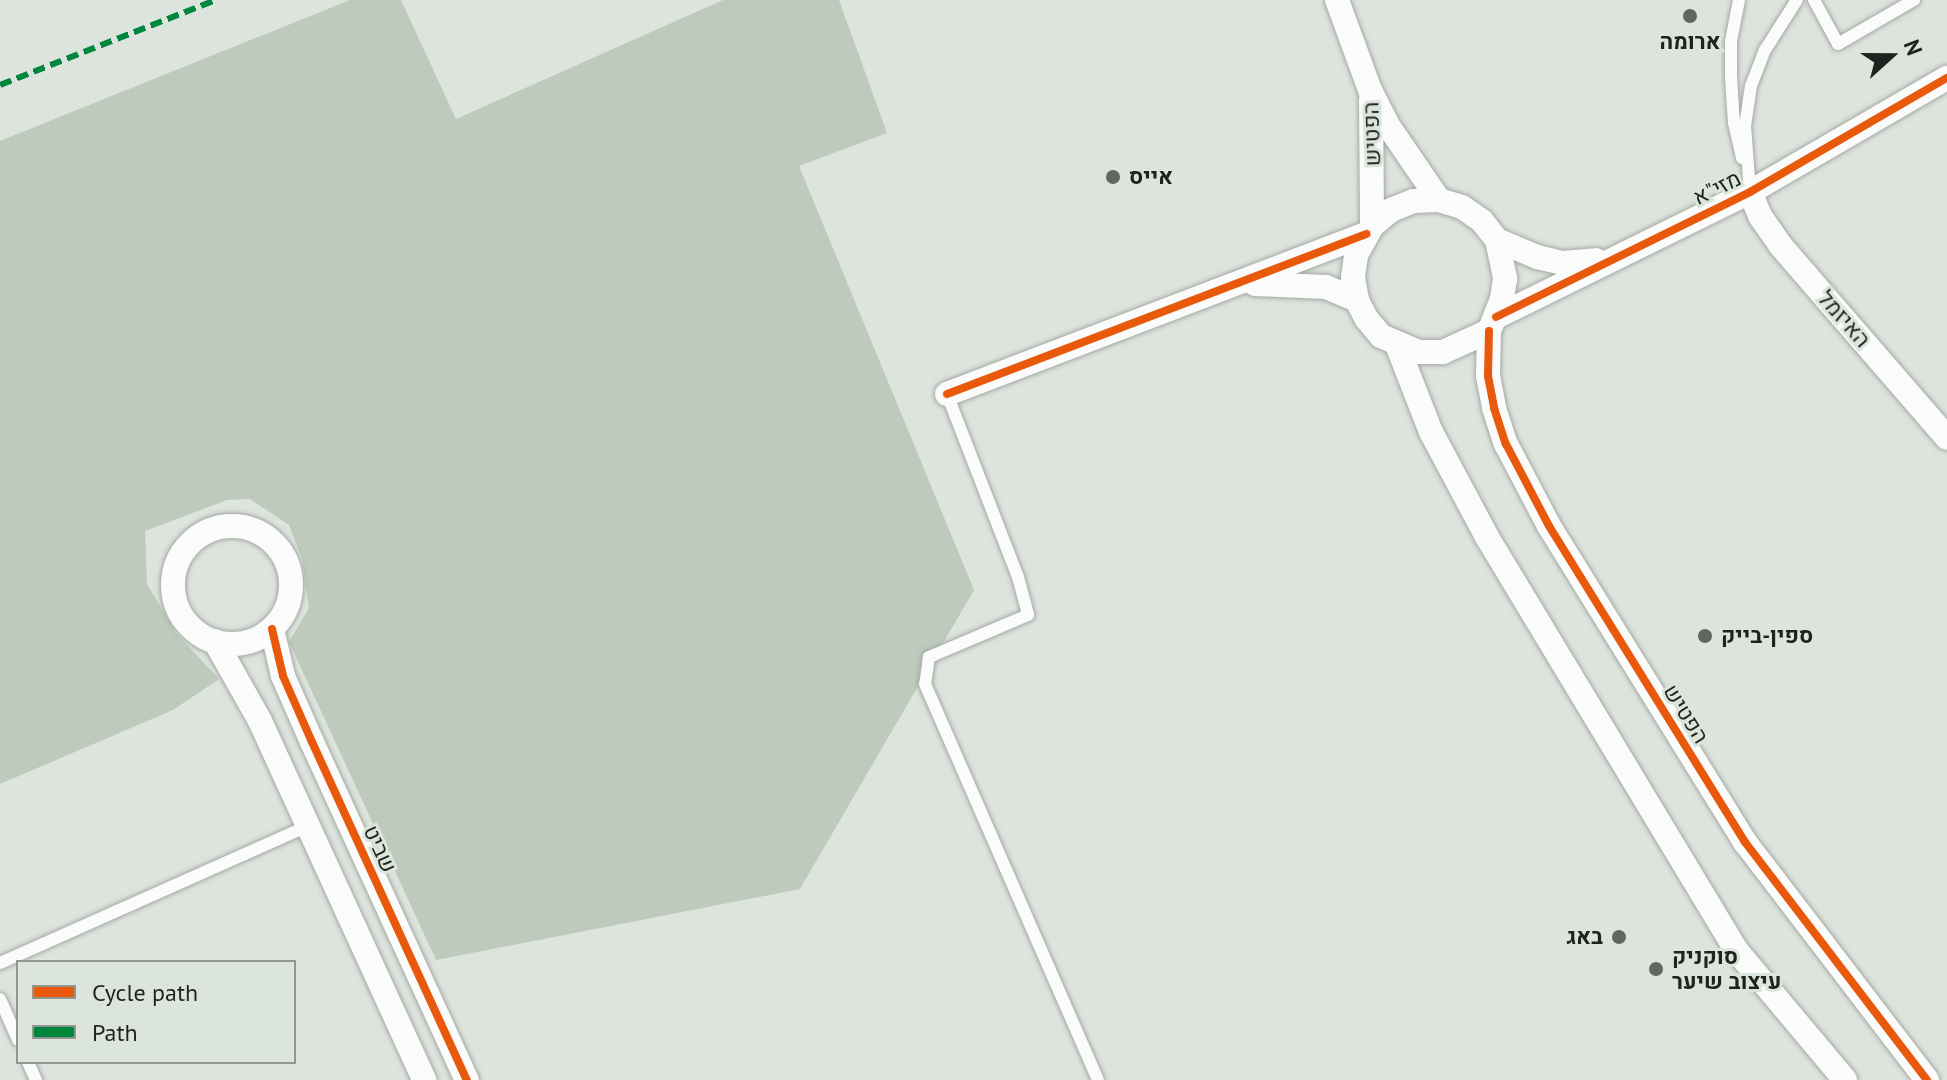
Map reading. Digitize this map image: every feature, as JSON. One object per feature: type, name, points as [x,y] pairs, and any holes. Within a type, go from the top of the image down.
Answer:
[{"type":"street","name":"הפטיש","points":[[1337,0],[1370,90],[1387,124],[1439,200]]},
{"type":"street","name":"מזי\"א","points":[[1492,324],[1629,250],[1750,192],[1947,78]]},
{"type":"street","name":"הפטיש","points":[[1369,230],[1370,90]]},
{"type":"street","name":"האיזמל","points":[[1750,192],[1760,216],[1780,245],[1947,438]]},
{"type":"street","points":[[947,394],[1241,284],[1369,230],[1391,210],[1413,201],[1439,200],[1472,214],[1497,240],[1505,279],[1492,324],[1443,352],[1419,352],[1381,336],[1366,318],[1357,300],[1353,277],[1356,255],[1369,230]]},
{"type":"street","name":"מזי\"א","points":[[1497,240],[1526,254],[1563,263],[1591,262],[1629,250]]},
{"type":"street","points":[[1241,284],[1306,284],[1326,287],[1357,300]]},
{"type":"street","name":"הפטיש","points":[[1492,324],[1488,376],[1494,408],[1506,444],[1545,519],[1745,842],[1927,1080]]},
{"type":"street","points":[[1397,345],[1431,432],[1487,537],[1714,914],[1736,950],[1845,1080]]},
{"type":"street","points":[[234,525],[256,531],[275,544],[288,564],[292,587],[286,609],[272,629],[254,640],[231,644],[215,641],[190,626],[177,606],[173,583],[178,561],[191,542],[211,529],[234,525]]},
{"type":"street","name":"שביט","points":[[272,629],[283,676],[467,1080]]},
{"type":"street","points":[[215,641],[260,721],[424,1080]]},
{"type":"lane","points":[[1739,0],[1731,41],[1734,123],[1750,192]]},
{"type":"lane","points":[[1750,192],[1745,126],[1751,86],[1765,50],[1797,0]]},
{"type":"lane","points":[[1814,0],[1838,44],[1914,0]]},
{"type":"lane","points":[[947,394],[1018,577],[1028,615],[929,657],[925,684],[1098,1080]]},
{"type":"lane","points":[[0,963],[308,826]]},
{"type":"lane","points":[[0,999],[16,1035]]},
{"type":"green space","points":[[350,0],[401,0],[456,119],[723,0],[839,0],[887,133],[799,166],[974,590],[800,889],[436,960],[289,642],[309,608],[302,559],[289,525],[250,499],[227,500],[145,531],[147,584],[176,633],[219,679],[173,710],[0,784],[0,141]]},
{"type":"marked path","points":[[0,85],[216,0]]},
{"type":"cycle path","points":[[1496,317],[1750,192],[1947,78]]},
{"type":"cycle path","points":[[947,394],[1366,234]]},
{"type":"cycle path","points":[[1489,331],[1488,376],[1494,408],[1506,444],[1549,526],[1745,842],[1927,1080]]},
{"type":"cycle path","points":[[272,629],[283,676],[467,1080]]},
{"type":"place","name":"ארומה","points":[[1690,16]]},
{"type":"place","name":"אייס","points":[[1113,177]]},
{"type":"place","name":"ספין-בייק","points":[[1705,636]]},
{"type":"place","name":"באג","points":[[1619,937]]},
{"type":"place","name":"סוקניק עיצוב שיער","points":[[1656,969]]}]
